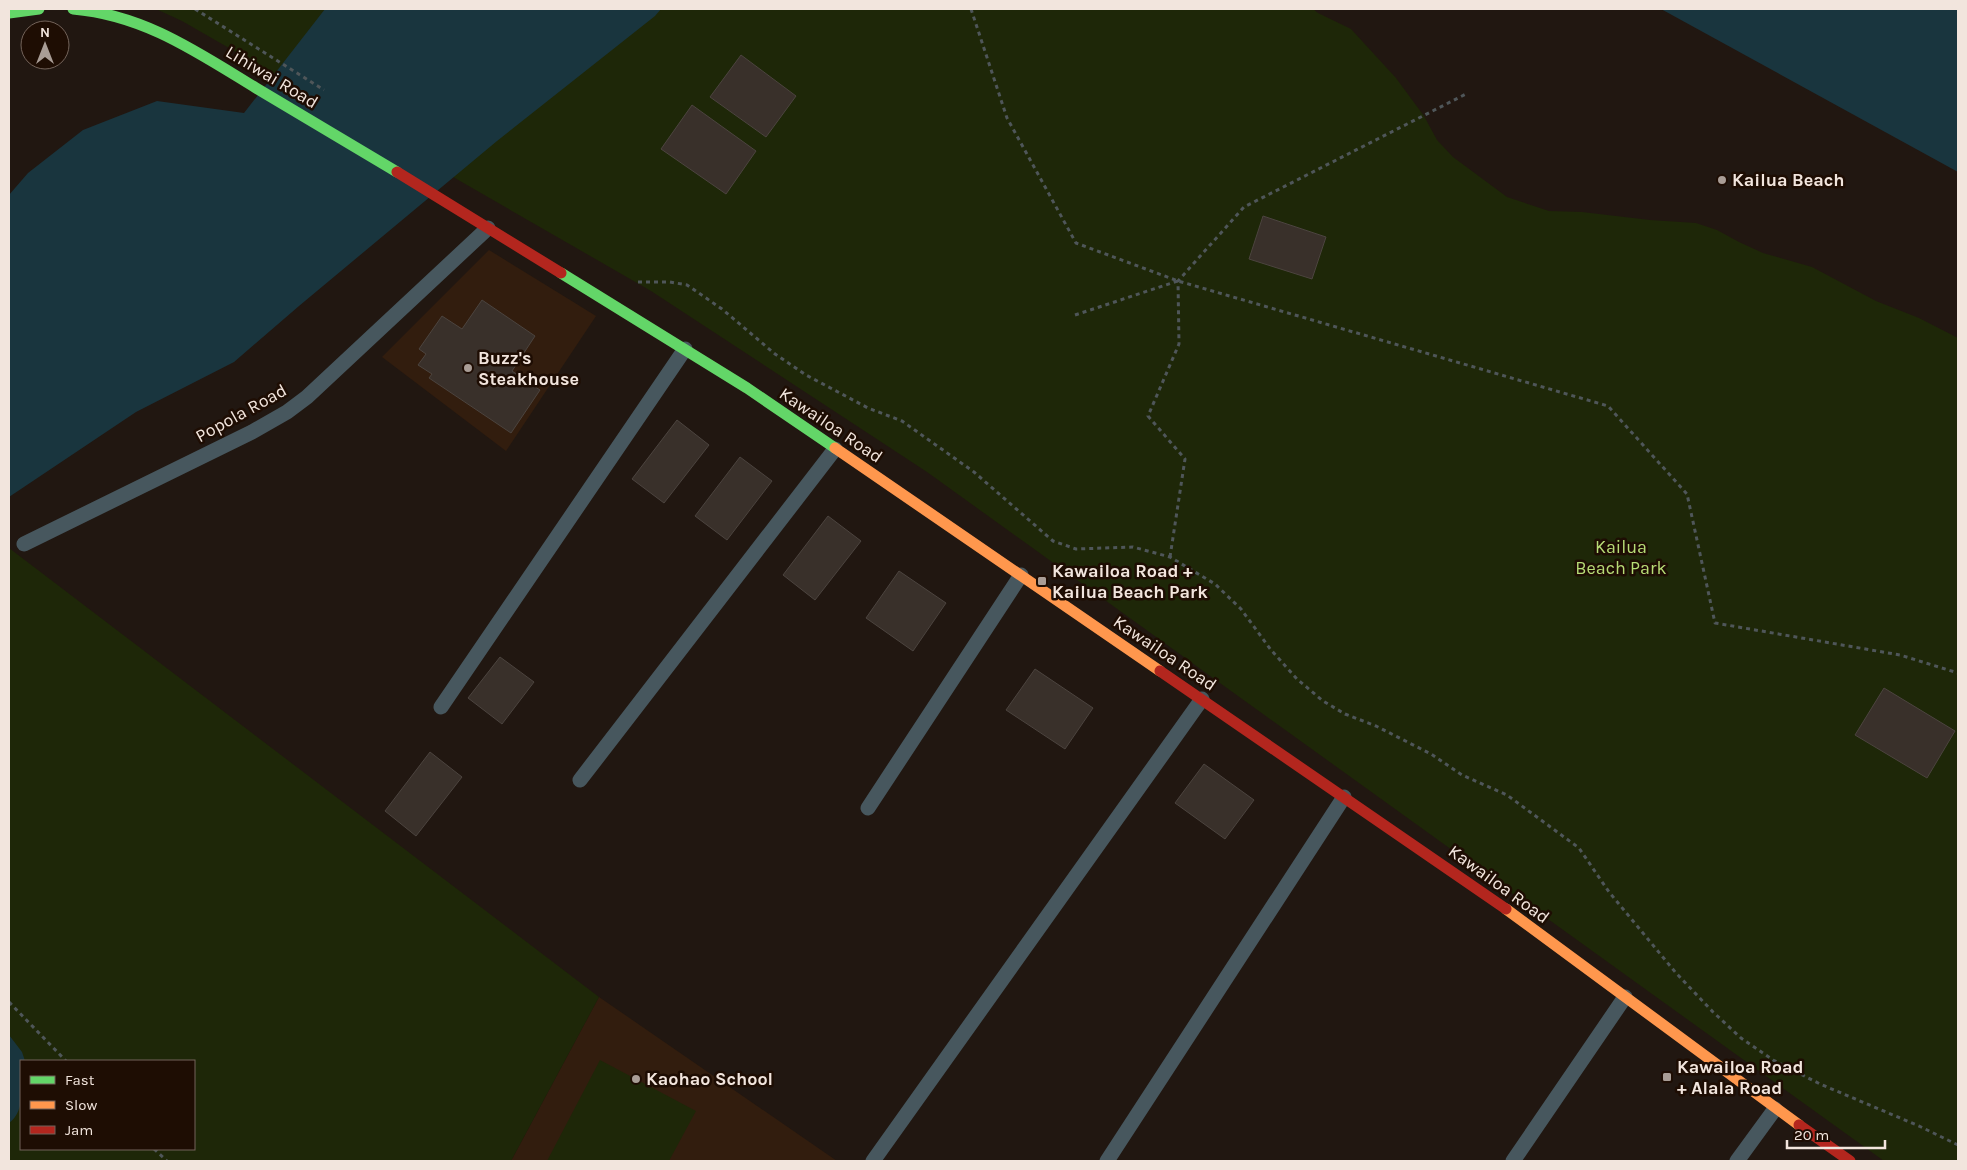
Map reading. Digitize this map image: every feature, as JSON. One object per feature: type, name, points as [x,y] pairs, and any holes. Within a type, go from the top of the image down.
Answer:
[{"type":"street","points":[[9,13],[39,9]]},
{"type":"street","name":"Lihiwai Road","points":[[72,9],[115,15],[145,25],[173,38],[443,200]]},
{"type":"street","name":"Kawailoa Road","points":[[443,200],[747,388],[1474,886],[1775,1109],[1850,1161]]},
{"type":"lane","name":"Popola Road","points":[[24,544],[252,432],[287,412],[326,381],[488,228]]},
{"type":"lane","points":[[441,706],[685,349]]},
{"type":"lane","points":[[580,780],[835,449]]},
{"type":"lane","points":[[868,808],[1020,575]]},
{"type":"lane","points":[[873,1161],[1202,700]]},
{"type":"lane","points":[[1107,1161],[1344,797]]},
{"type":"lane","points":[[1513,1161],[1624,997]]},
{"type":"lane","points":[[1738,1161],[1775,1109]]},
{"type":"path","points":[[971,9],[1007,118],[1076,243],[1178,281],[1608,406],[1687,494],[1715,623],[1900,655],[1958,674]]},
{"type":"path","points":[[1075,315],[1178,281],[1244,207],[1466,94]]},
{"type":"path","points":[[1170,557],[1185,459],[1148,416],[1179,344],[1178,281]]},
{"type":"path","points":[[635,282],[670,282],[687,285],[722,309],[775,354],[806,375],[868,408],[902,421],[974,472],[1053,541],[1076,549],[1133,547],[1170,557],[1215,584],[1241,609],[1271,650],[1297,679],[1323,701],[1345,714],[1376,726],[1431,754],[1462,775],[1507,795],[1579,848],[1609,892],[1676,973],[1741,1038],[1773,1060],[1820,1084],[1920,1126],[1958,1145]]},
{"type":"path","points":[[9,1002],[65,1060]]},
{"type":"path","points":[[155,1150],[167,1161]]},
{"type":"shaded area","points":[[489,250],[596,316],[506,451],[382,357]]},
{"type":"shaded area","name":"Kaohao School","points":[[599,997],[837,1161],[511,1161]]},
{"type":"green space","name":"Kailua Beach Park","points":[[156,9],[1313,9],[1351,29],[1396,78],[1424,116],[1437,140],[1453,157],[1507,197],[1549,211],[1582,212],[1696,223],[1717,230],[1763,253],[1812,267],[1876,301],[1919,318],[1958,338],[1958,1161],[1884,1161],[927,472],[651,291],[182,21]]},
{"type":"green space","points":[[9,548],[599,997],[511,1161],[9,1161]]},
{"type":"green space","points":[[600,1060],[696,1111],[669,1161],[547,1161]]},
{"type":"water","points":[[325,9],[661,9],[655,16],[497,141],[234,362],[136,412],[9,497],[9,195],[28,173],[83,130],[157,101],[244,113]]},
{"type":"water","points":[[1661,9],[1958,9],[1958,172]]},
{"type":"water","points":[[9,1035],[22,1052],[25,1060],[20,1060],[20,1106],[15,1117],[9,1123]]},
{"type":"building","points":[[741,55],[796,96],[766,137],[710,97]]},
{"type":"building","points":[[692,105],[756,151],[726,194],[661,149]]},
{"type":"building","points":[[1263,216],[1326,237],[1312,279],[1249,259]]},
{"type":"building","name":"Buzz's Steakhouse","points":[[482,300],[535,336],[512,371],[540,390],[511,433],[429,378],[432,374],[418,365],[426,354],[419,349],[442,316],[462,329]]},
{"type":"building","points":[[677,420],[709,445],[664,503],[632,479]]},
{"type":"building","points":[[740,457],[772,481],[727,540],[695,516]]},
{"type":"building","points":[[828,516],[861,541],[815,600],[783,575]]},
{"type":"building","points":[[899,571],[946,603],[913,651],[866,618]]},
{"type":"building","points":[[500,657],[534,682],[502,724],[468,698]]},
{"type":"building","points":[[1035,669],[1093,708],[1065,749],[1006,710]]},
{"type":"building","points":[[1884,688],[1955,731],[1927,778],[1855,735]]},
{"type":"building","points":[[430,752],[462,777],[416,836],[385,811]]},
{"type":"building","points":[[1204,764],[1254,800],[1225,839],[1175,803]]},
{"type":"traffic: fast","points":[[9,13],[39,9]]},
{"type":"traffic: fast","points":[[73,9],[123,19],[169,37],[397,172]]},
{"type":"traffic: fast","points":[[561,273],[747,388],[835,448]]},
{"type":"traffic: slow","points":[[835,448],[1160,671]]},
{"type":"traffic: slow","points":[[1506,909],[1799,1125]]},
{"type":"traffic: jam","points":[[397,172],[561,273]]},
{"type":"traffic: jam","points":[[1160,671],[1506,909]]},
{"type":"traffic: jam","points":[[1799,1125],[1850,1161]]},
{"type":"place","name":"Kailua Beach","points":[[1722,180]]},
{"type":"place","name":"Buzz's Steakhouse","points":[[468,368]]},
{"type":"place","name":"Kawailoa Road + Kailua Beach Park","points":[[1042,581]]},
{"type":"place","name":"Kawailoa Road + Alala Road","points":[[1667,1077]]},
{"type":"place","name":"Kaohao School","points":[[636,1079]]}]
